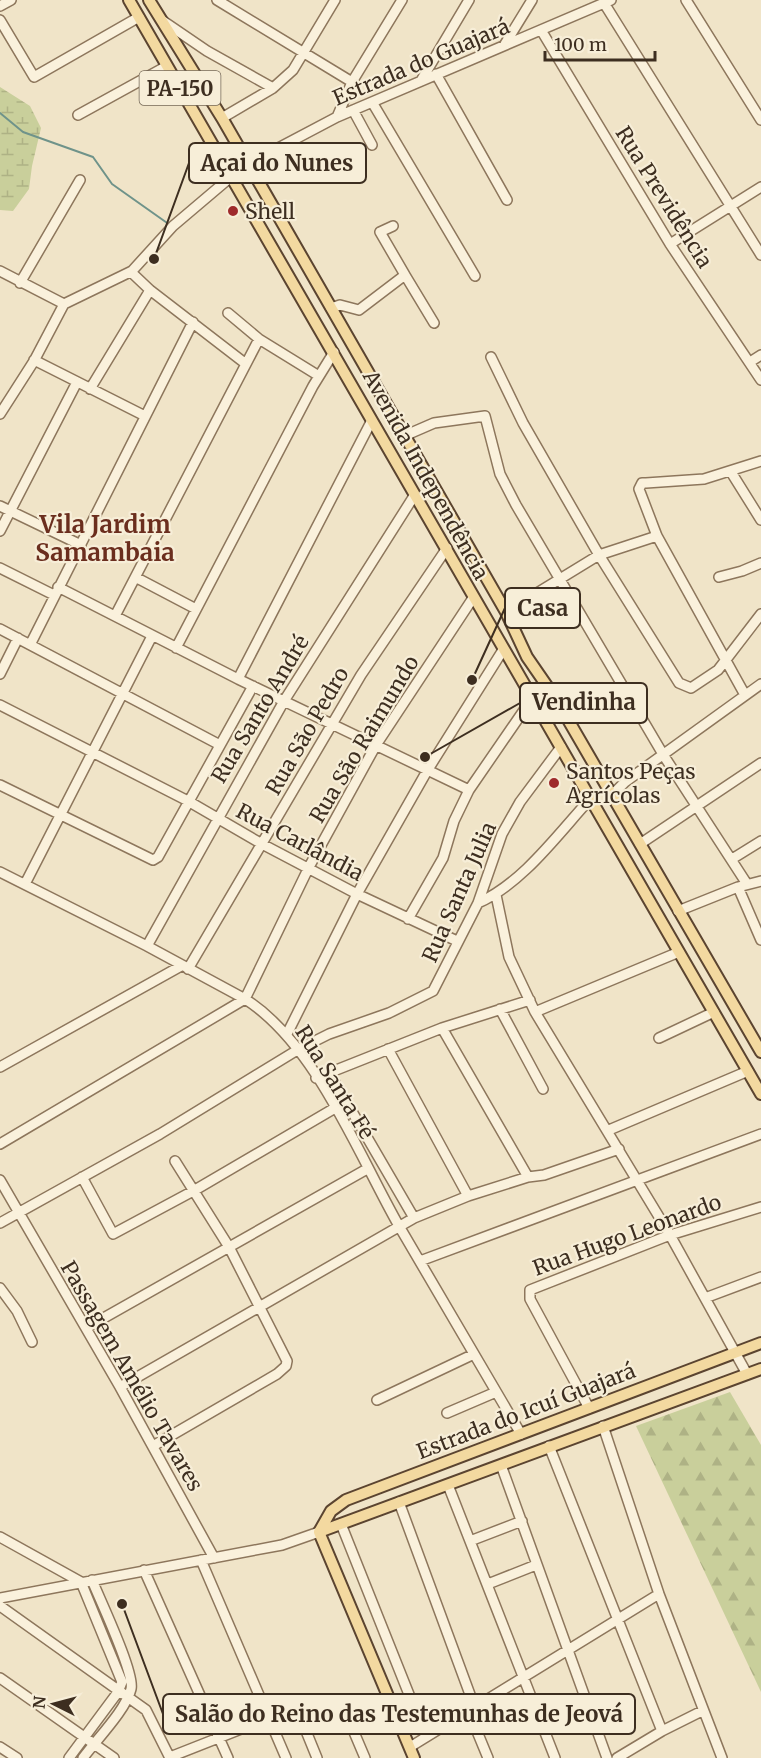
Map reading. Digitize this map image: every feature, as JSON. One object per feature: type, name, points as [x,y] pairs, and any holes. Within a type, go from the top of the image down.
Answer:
[{"type":"main road","name":"Avenida Independência","points":[[129,0],[334,352],[370,422],[447,548],[473,598],[761,1094]]},
{"type":"main road","name":"Avenida Independência","points":[[149,0],[222,118],[506,612],[527,657],[556,699],[761,1052]]},
{"type":"main road","points":[[349,379],[366,369]]},
{"type":"main road","name":"Estrada do Icuí Guajará","points":[[338,1505],[761,1343]]},
{"type":"main road","name":"Estrada do Icuí Guajará","points":[[319,1532],[761,1369]]},
{"type":"main road","points":[[338,1505],[338,1518],[341,1524]]},
{"type":"main road","points":[[338,1505],[331,1511],[319,1532],[414,1758]]},
{"type":"street","points":[[0,6],[11,0]]},
{"type":"street","points":[[217,0],[351,82]]},
{"type":"street","points":[[338,117],[351,82],[402,0]]},
{"type":"street","points":[[422,79],[469,0]]},
{"type":"street","points":[[505,44],[532,0]]},
{"type":"street","points":[[686,0],[757,104],[761,120]]},
{"type":"street","points":[[608,1],[761,255]]},
{"type":"street","name":"Estrada do Guajará","points":[[248,164],[353,110],[608,1]]},
{"type":"street","points":[[222,118],[273,88],[293,70],[305,53],[330,2]]},
{"type":"street","points":[[0,20],[34,77],[139,17]]},
{"type":"street","points":[[159,18],[207,51],[273,88]]},
{"type":"street","name":"Rua Previdência","points":[[541,30],[670,244],[761,380]]},
{"type":"street","points":[[78,115],[167,66]]},
{"type":"street","points":[[436,74],[507,200]]},
{"type":"street","points":[[372,102],[475,276]]},
{"type":"street","points":[[353,110],[372,145]]},
{"type":"street","points":[[0,414],[34,360],[64,304],[131,272],[173,226],[232,176]]},
{"type":"street","points":[[20,283],[80,180]]},
{"type":"street","points":[[670,244],[761,187]]},
{"type":"street","points":[[393,226],[380,232],[434,323]]},
{"type":"street","points":[[0,271],[64,304]]},
{"type":"street","points":[[131,272],[150,290],[246,364]]},
{"type":"street","points":[[331,308],[340,306],[359,310],[405,275]]},
{"type":"street","points":[[90,389],[150,290]]},
{"type":"street","points":[[228,313],[259,339],[319,376]]},
{"type":"street","points":[[31,643],[193,322]]},
{"type":"street","points":[[115,616],[137,578],[259,339]]},
{"type":"street","points":[[176,648],[319,376],[334,352]]},
{"type":"street","points":[[750,362],[761,356]]},
{"type":"street","points":[[491,357],[524,423],[599,555],[679,683],[691,688],[699,685],[718,670],[761,614]]},
{"type":"street","points":[[34,360],[145,416]]},
{"type":"street","points":[[0,531],[77,382]]},
{"type":"street","points":[[404,436],[434,423],[485,416],[504,483],[664,756],[732,859],[761,940]]},
{"type":"street","points":[[238,678],[370,422]]},
{"type":"street","points":[[745,694],[657,536],[639,493],[640,485],[646,483],[704,479],[761,461]]},
{"type":"street","points":[[731,472],[761,520]]},
{"type":"street","name":"Rua Santo André","points":[[147,946],[284,701],[414,496]]},
{"type":"street","points":[[0,506],[81,545]]},
{"type":"street","points":[[506,612],[599,555],[657,536]]},
{"type":"street","name":"Rua São Pedro","points":[[185,968],[262,844],[361,675],[447,548]]},
{"type":"street","points":[[719,577],[761,563]]},
{"type":"street","points":[[0,568],[115,616],[253,686],[469,790]]},
{"type":"street","points":[[137,578],[196,609]]},
{"type":"street","name":"Rua São Raimundo","points":[[245,999],[309,867],[377,744],[473,598]]},
{"type":"street","points":[[0,629],[31,643],[219,745]]},
{"type":"street","points":[[25,884],[152,636]]},
{"type":"street","points":[[0,674],[18,638]]},
{"type":"street","points":[[287,1034],[357,894],[427,771],[503,650]]},
{"type":"street","points":[[611,796],[625,782],[761,684]]},
{"type":"street","points":[[0,784],[149,859],[158,857],[253,686]]},
{"type":"street","points":[[408,919],[443,858],[454,821],[469,790],[532,698]]},
{"type":"street","name":"Rua Carlândia","points":[[0,705],[92,754],[188,801],[262,844],[357,894],[457,940]]},
{"type":"street","name":"Rua Santa Julia","points":[[0,1223],[160,1134],[299,1049],[329,1034],[389,1013],[433,990],[477,903],[502,834],[520,802],[561,747]]},
{"type":"street","points":[[640,844],[761,763]]},
{"type":"street","points":[[477,903],[496,895],[521,873],[591,798]]},
{"type":"street","points":[[732,859],[761,841]]},
{"type":"street","name":"Rua Santa Fé","points":[[0,872],[147,946],[245,999],[259,1008],[287,1034],[299,1049],[335,1108],[367,1169],[520,1434]]},
{"type":"street","points":[[678,911],[742,885],[761,881]]},
{"type":"street","points":[[496,895],[509,957],[535,1012],[609,1130],[636,1181],[670,1235],[737,1352],[747,1374]]},
{"type":"street","points":[[535,1012],[679,952]]},
{"type":"street","points":[[0,1067],[185,968]]},
{"type":"street","points":[[0,1144],[245,999]]},
{"type":"street","points":[[316,1078],[442,1028],[530,1000]]},
{"type":"street","points":[[500,1009],[543,1089]]},
{"type":"street","points":[[659,1038],[714,1012]]},
{"type":"street","points":[[442,1028],[528,1177]]},
{"type":"street","points":[[388,1049],[468,1196]]},
{"type":"street","points":[[609,1130],[748,1071]]},
{"type":"street","points":[[329,1072],[414,1218]]},
{"type":"street","points":[[82,1177],[113,1234],[195,1190],[335,1108]]},
{"type":"street","points":[[420,1261],[761,1134]]},
{"type":"street","points":[[120,1387],[414,1218],[468,1196],[528,1177],[544,1175],[619,1149]]},
{"type":"street","points":[[153,1446],[278,1374],[286,1366],[284,1351],[261,1306],[229,1247],[175,1161]]},
{"type":"street","points":[[86,1328],[367,1169]]},
{"type":"street","name":"Passagem Amélio Tavares","points":[[0,1180],[120,1387],[214,1558]]},
{"type":"street","name":"Rua Hugo Leonardo","points":[[589,1408],[530,1299],[530,1290],[670,1235],[761,1207]]},
{"type":"street","points":[[705,1298],[761,1277]]},
{"type":"street","points":[[0,1288],[17,1311],[32,1342]]},
{"type":"street","points":[[376,1400],[474,1354]]},
{"type":"street","points":[[447,1413],[496,1392]]},
{"type":"street","points":[[603,1426],[702,1712],[722,1758]]},
{"type":"street","points":[[549,1446],[662,1731]]},
{"type":"street","points":[[501,1465],[608,1758]]},
{"type":"street","points":[[448,1485],[555,1758]]},
{"type":"street","points":[[399,1502],[488,1758]]},
{"type":"street","points":[[470,1540],[522,1521]]},
{"type":"street","points":[[341,1524],[426,1737]]},
{"type":"street","name":"Estrada do Icuí Guajará","points":[[0,1598],[282,1545],[319,1532]]},
{"type":"street","points":[[0,1537],[81,1582],[122,1676],[118,1692],[69,1758]]},
{"type":"street","points":[[201,1560],[286,1758]]},
{"type":"street","points":[[488,1584],[537,1565]]},
{"type":"street","points":[[144,1570],[228,1758]]},
{"type":"street","points":[[83,1758],[127,1698],[132,1686],[131,1677],[92,1580]]},
{"type":"street","points":[[410,1747],[568,1648],[660,1594]]},
{"type":"street","points":[[0,1606],[146,1710],[170,1758],[269,1718]]},
{"type":"street","points":[[0,1677],[114,1758]]},
{"type":"street","points":[[617,1758],[662,1731],[702,1712]]},
{"type":"street","points":[[348,1718],[365,1758]]},
{"type":"street","points":[[306,1731],[317,1758]]},
{"type":"street","points":[[0,1746],[17,1758]]},
{"type":"green space","points":[[0,87],[30,106],[41,128],[29,189],[13,211],[0,210]]},
{"type":"green space","points":[[730,1392],[761,1445],[761,1692],[636,1426]]},
{"type":"waterway","points":[[0,113],[23,132],[93,157],[112,184],[170,225]]},
{"type":"place","name":"Shell","points":[[233,211]]},
{"type":"place","name":"Açai do Nunes","points":[[154,259]]},
{"type":"place","name":"Casa","points":[[472,680]]},
{"type":"place","name":"Vendinha","points":[[425,757]]},
{"type":"place","name":"Santos Peças Agrícolas","points":[[554,783]]},
{"type":"place","name":"Salão do Reino das Testemunhas de Jeová","points":[[122,1604]]},
{"type":"district","name":"Vila Jardim Samambaia","points":[[105,538]]}]
